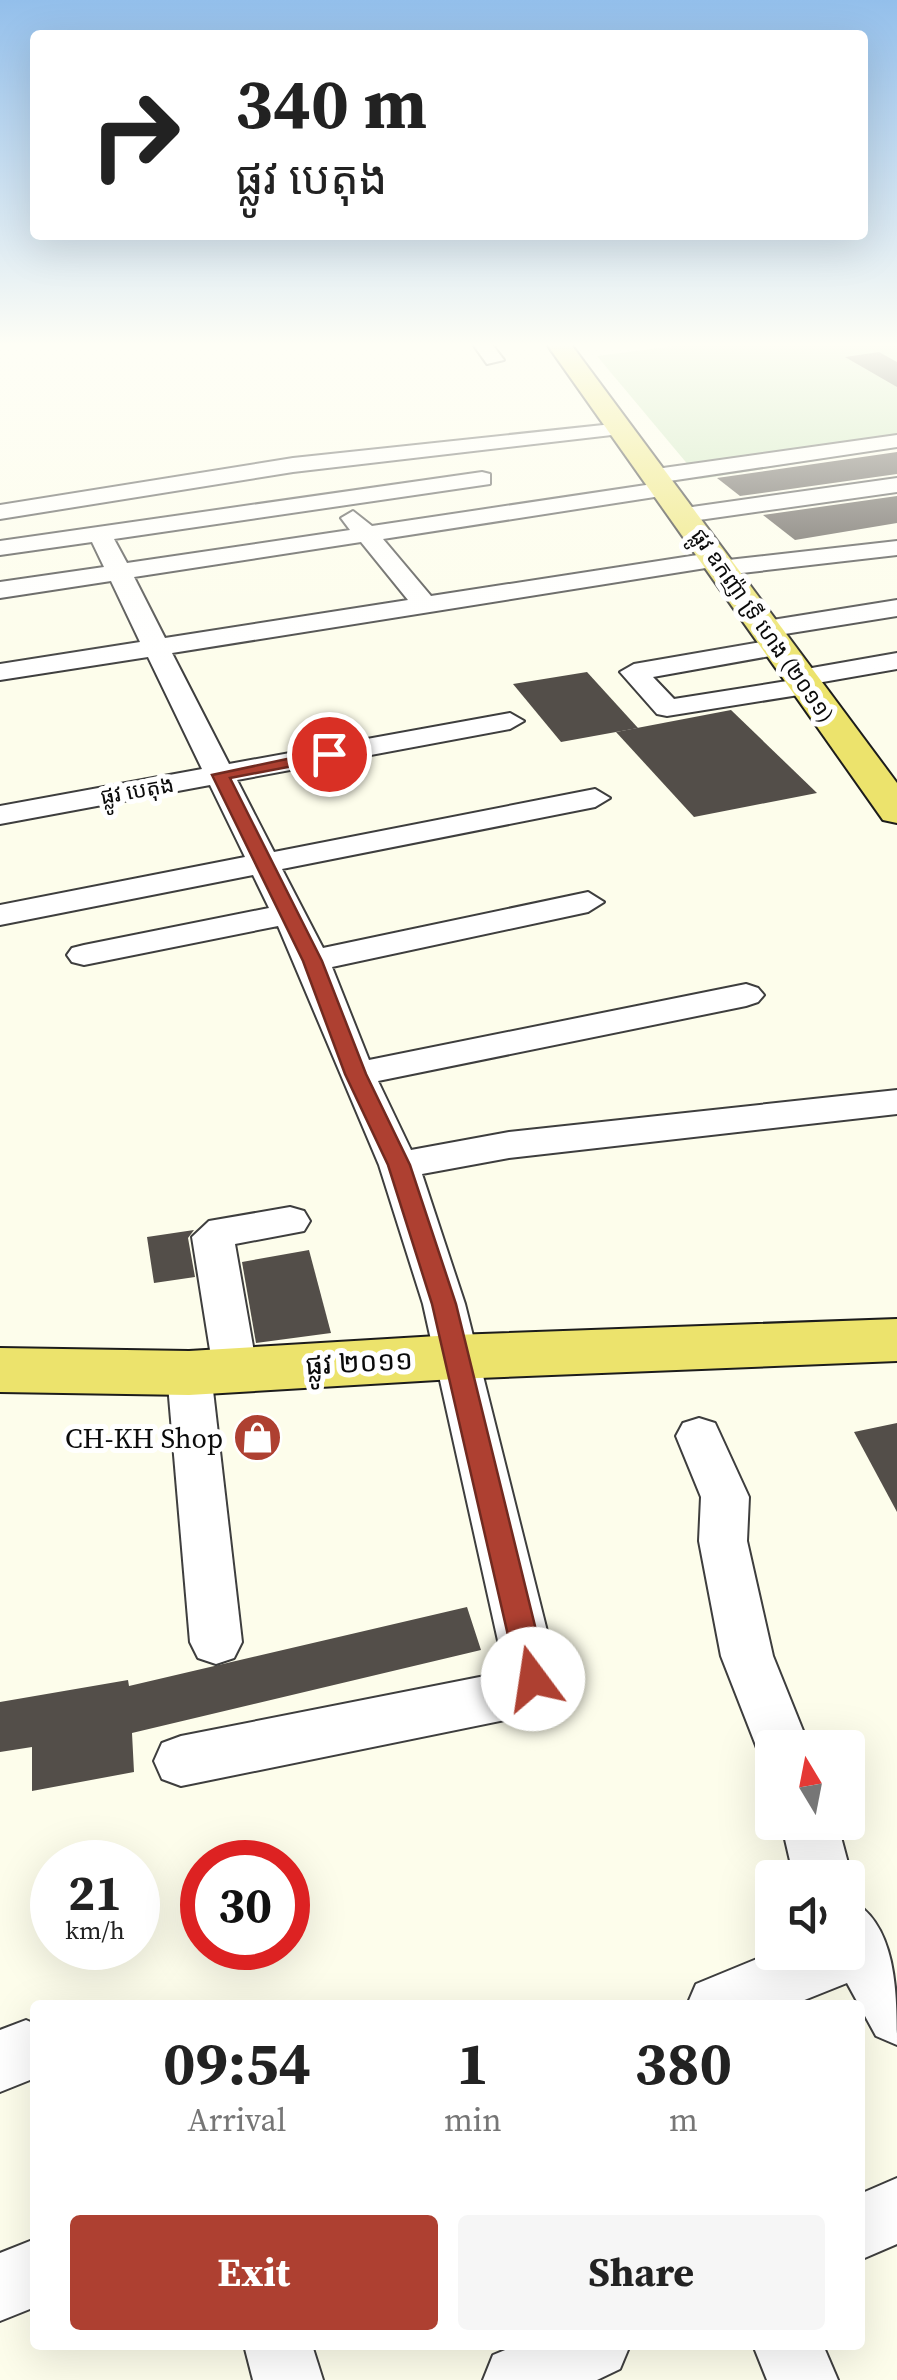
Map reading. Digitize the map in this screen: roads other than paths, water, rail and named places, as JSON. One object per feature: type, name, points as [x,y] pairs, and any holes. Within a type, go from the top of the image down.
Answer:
[{"type":"main road","name":"ផ្លូវ ឧកញ៉ា ទ្រី ហេង (២០១១)","points":[[640,454],[802,682],[887,781],[897,812]]},
{"type":"main road","name":"ផ្លូវ ២០១១","points":[[0,1370],[212,1371],[454,1357],[897,1340]]},
{"type":"street","points":[[0,512],[293,465],[393,454]]},
{"type":"street","points":[[0,590],[669,493],[840,454]]},
{"type":"street","points":[[0,548],[100,534],[330,489],[482,479]]},
{"type":"street","points":[[669,493],[897,484]]},
{"type":"street","points":[[330,489],[425,605]]},
{"type":"street","points":[[100,534],[312,961],[356,1074],[399,1165],[444,1304],[532,1684],[520,1693],[181,1761]]},
{"type":"street","points":[[0,672],[425,605],[720,564],[897,548]]},
{"type":"street","points":[[897,608],[772,638],[734,656],[634,672],[667,708],[769,692],[897,662]]},
{"type":"street","name":"ផ្លូវ បេតុង","points":[[0,815],[510,720]]},
{"type":"street","points":[[0,915],[595,798]]},
{"type":"street","points":[[312,961],[588,902]]},
{"type":"street","points":[[84,954],[289,914]]},
{"type":"street","points":[[356,1074],[746,996]]},
{"type":"street","points":[[399,1165],[508,1145],[897,1102]]},
{"type":"street","points":[[216,1642],[213,1237],[224,1231],[290,1221]]},
{"type":"street","points":[[698,1436],[725,1497],[723,1541],[747,1656],[776,1730]]},
{"type":"street","points":[[865,1956],[897,2015]]},
{"type":"street","points":[[727,2000],[786,1970]]},
{"type":"street","points":[[865,2225],[897,2210]]},
{"type":"street","points":[[0,2287],[30,2275]]},
{"type":"street","points":[[279,2350],[288,2380]]},
{"type":"street","points":[[789,2350],[803,2380]]},
{"type":"place","name":"CH-KH Shop","points":[[258,1438]]}]
